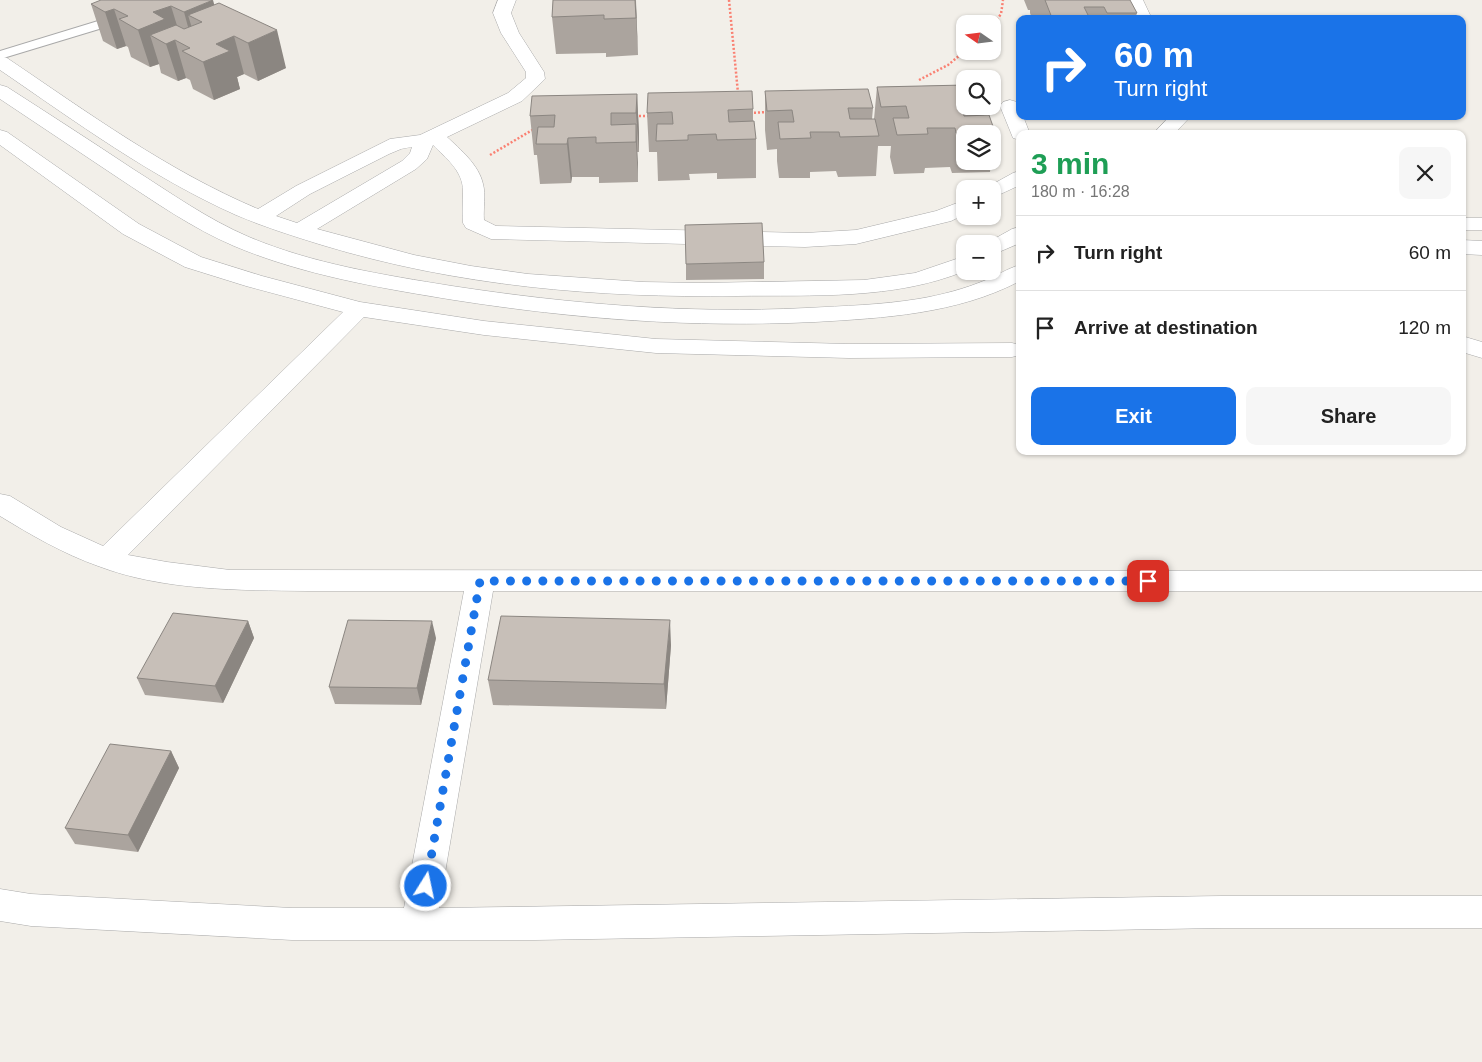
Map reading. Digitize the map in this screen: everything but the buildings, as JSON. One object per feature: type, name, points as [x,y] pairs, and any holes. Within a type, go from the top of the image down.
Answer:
[{"type":"street","points":[[243,242],[303,190],[398,143],[429,138],[514,97],[536,79],[536,72],[531,62],[510,33],[502,13],[507,0]]},
{"type":"street","points":[[1134,0],[1141,15]]},
{"type":"street","points":[[0,62],[148,161],[196,187],[267,220],[338,244],[394,258],[469,272],[561,284],[672,290],[841,287],[917,280],[956,266]]},
{"type":"street","points":[[0,90],[183,211],[243,242],[300,261],[371,280],[488,298],[572,308],[740,318],[876,312],[932,304],[974,292],[1016,274]]},
{"type":"street","points":[[1010,106],[1019,130]]},
{"type":"street","points":[[1167,130],[1177,120]]},
{"type":"street","points":[[0,136],[131,229],[193,262],[254,281],[359,309],[484,328],[656,346],[849,350],[1012,350]]},
{"type":"street","points":[[429,138],[472,175],[474,185],[471,212],[474,223],[491,232],[805,240],[856,237],[943,216],[956,210]]},
{"type":"street","points":[[299,231],[409,165],[419,157],[429,138]]},
{"type":"street","points":[[1001,187],[1016,179]]},
{"type":"street","points":[[1466,224],[1482,224]]},
{"type":"street","points":[[1001,244],[1016,236]]},
{"type":"street","points":[[1466,247],[1482,248]]},
{"type":"street","points":[[359,309],[371,280],[394,258]]},
{"type":"street","points":[[107,559],[359,309],[398,284],[419,263]]},
{"type":"street","points":[[1466,345],[1482,351]]},
{"type":"street","points":[[0,503],[42,530],[107,559],[169,573],[230,580],[1148,581],[1319,583],[1482,581]]},
{"type":"street","points":[[419,924],[480,581]]},
{"type":"street","points":[[0,905],[30,910],[292,924],[555,923],[1221,912],[1482,912]]},
{"type":"lane","points":[[0,55],[138,13],[150,8],[160,0]]},
{"type":"path","points":[[729,0],[738,95]]},
{"type":"path","points":[[1001,16],[1004,6],[1003,0]]},
{"type":"path","points":[[919,80],[948,65],[956,58]]},
{"type":"path","points":[[745,113],[773,112]]},
{"type":"path","points":[[632,116],[652,116]]},
{"type":"path","points":[[465,169],[538,128]]},
{"type":"route","points":[[426,886],[480,581],[1148,581]]}]
